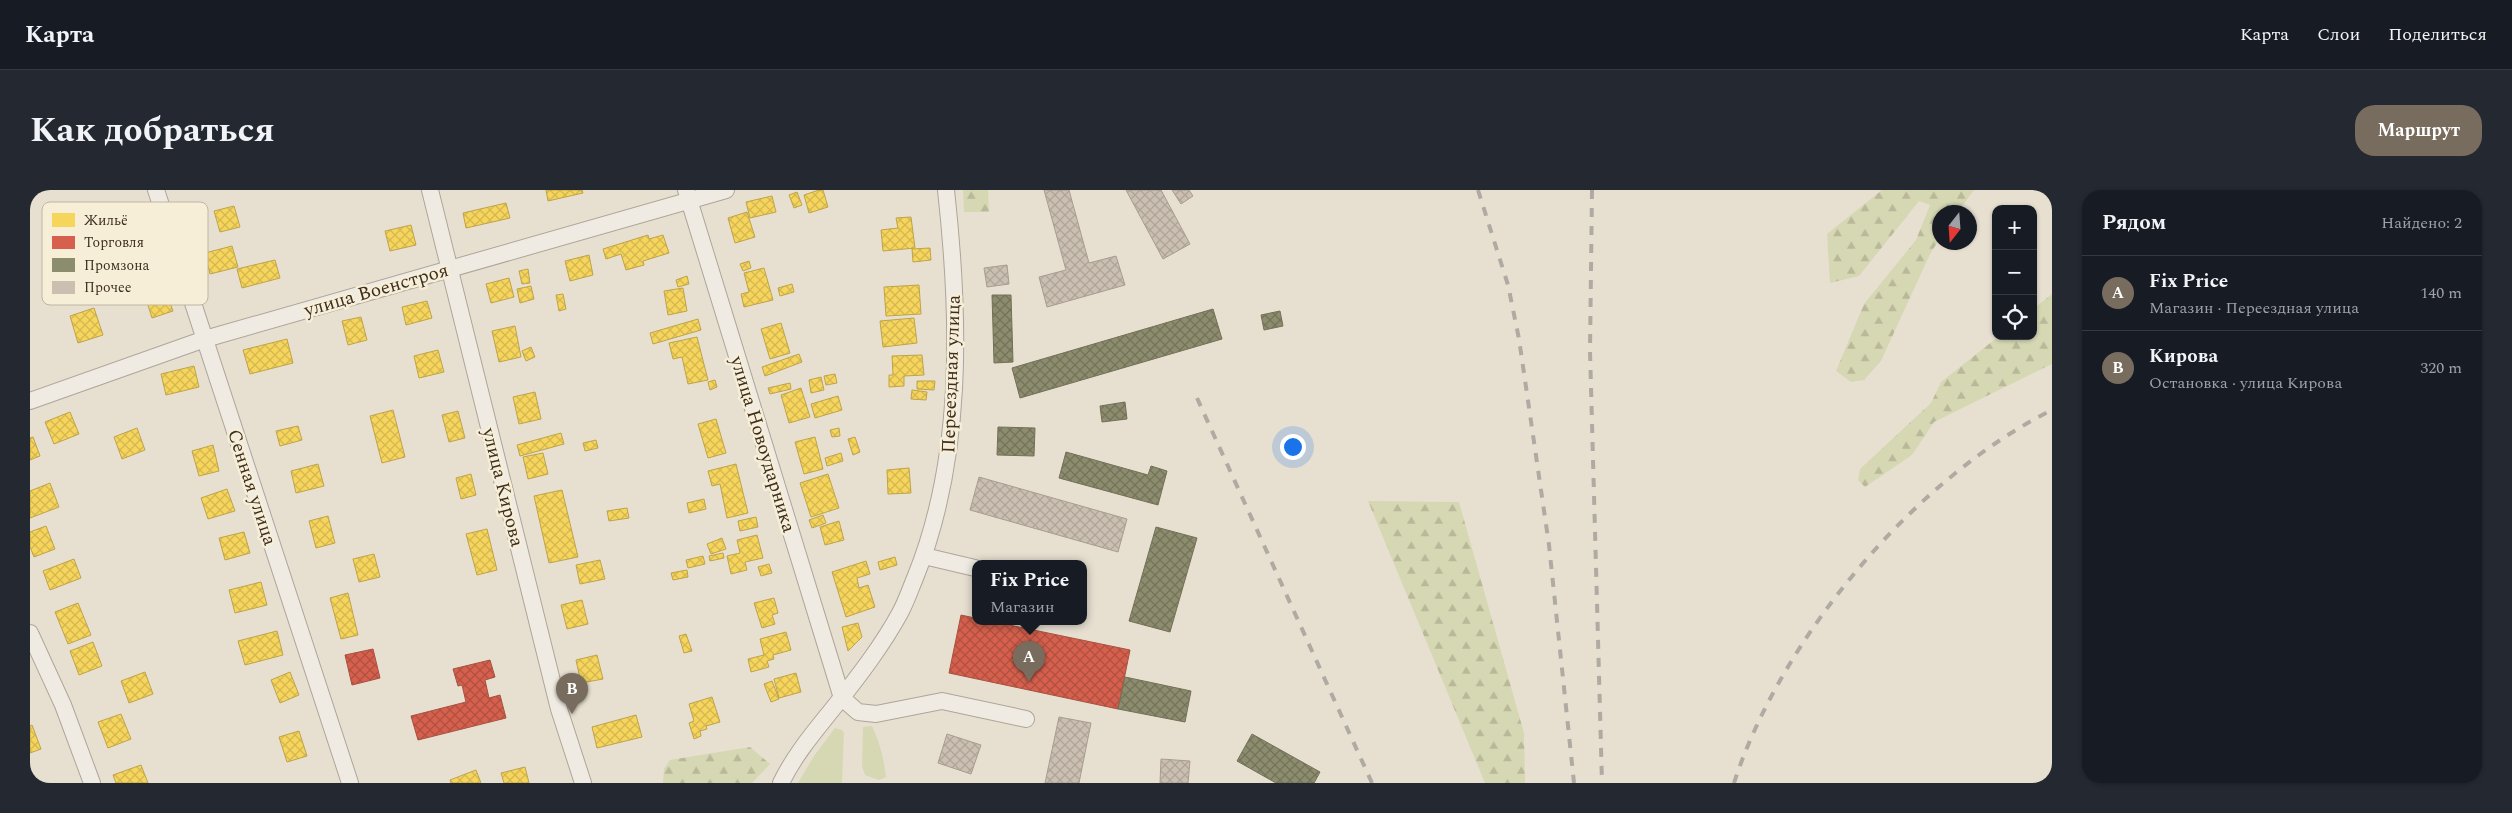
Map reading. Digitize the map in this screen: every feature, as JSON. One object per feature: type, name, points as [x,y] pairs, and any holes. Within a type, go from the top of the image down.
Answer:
[{"type":"street","name":"Сенная улица","points":[[156,190],[160,202]]},
{"type":"street","name":"улица Кирова","points":[[430,190],[559,710],[583,783]]},
{"type":"street","name":"улица Военстроя","points":[[30,401],[205,339],[688,196],[726,190]]},
{"type":"street","name":"Переездная улица","points":[[781,783],[792,760],[842,698],[900,612],[924,556],[944,482],[952,419],[954,334],[951,230],[946,190]]},
{"type":"street","name":"улица Новоударника","points":[[688,196],[842,698]]},
{"type":"street","name":"Сенная улица","points":[[194,305],[350,783]]},
{"type":"street","points":[[924,556],[972,567]]},
{"type":"street","points":[[30,634],[63,705],[92,783]]},
{"type":"street","points":[[842,698],[858,712],[876,714],[942,700],[1026,719]]},
{"type":"green space","points":[[963,190],[988,190],[989,212],[964,212]]},
{"type":"green space","points":[[1882,190],[1974,190],[1963,205],[1932,205],[1933,250],[1881,361],[1864,380],[1851,382],[1836,371],[1864,304],[1916,240],[1930,205],[1919,201],[1859,276],[1830,283],[1827,234]]},
{"type":"green space","points":[[2052,294],[2052,364],[1934,422],[1912,455],[1865,487],[1858,480],[1860,469],[1931,403],[1941,382],[1994,340],[2037,340],[2037,306]]},
{"type":"green space","points":[[1368,501],[1459,502],[1524,733],[1525,783],[1485,783]]},
{"type":"green space","points":[[872,726],[883,757],[886,777],[879,780],[865,775],[862,766],[863,727]]},
{"type":"green space","points":[[835,728],[842,730],[844,733],[842,783],[798,783],[814,756]]},
{"type":"green space","points":[[750,747],[770,764],[752,783],[663,783],[664,769],[670,760]]},
{"type":"building: Жильё","points":[[546,190],[582,190],[583,193],[548,201]]},
{"type":"building: Жильё","points":[[823,190],[828,207],[809,213],[804,195]]},
{"type":"building: Жильё","points":[[797,192],[802,205],[794,208],[789,195]]},
{"type":"building: Жильё","points":[[772,196],[776,212],[750,218],[746,202]]},
{"type":"building: Жильё","points":[[506,203],[510,218],[466,228],[463,213]]},
{"type":"building: Жильё","points":[[234,206],[240,227],[220,232],[214,211]]},
{"type":"building: Жильё","points":[[747,212],[755,237],[735,243],[728,218]]},
{"type":"building: Жильё","points":[[911,217],[915,248],[883,251],[881,230],[898,228],[896,218]]},
{"type":"building: Жильё","points":[[411,225],[416,245],[390,251],[385,231]]},
{"type":"building: Жильё","points":[[648,235],[649,239],[663,235],[669,253],[643,261],[644,265],[626,270],[621,254],[606,259],[603,249]]},
{"type":"building: Жильё","points":[[232,246],[238,267],[210,274],[208,252]]},
{"type":"building: Жильё","points":[[930,248],[931,260],[913,262],[912,249]]},
{"type":"building: Жильё","points":[[589,255],[593,275],[570,281],[565,261]]},
{"type":"building: Жильё","points":[[275,260],[280,278],[242,288],[237,269]]},
{"type":"building: Жильё","points":[[749,261],[751,268],[743,271],[740,264]]},
{"type":"building: Жильё","points":[[764,268],[773,300],[744,307],[741,294],[749,292],[744,273]]},
{"type":"building: Жильё","points":[[528,269],[530,283],[522,284],[519,271]]},
{"type":"building: Жильё","points":[[687,276],[689,284],[678,287],[676,280]]},
{"type":"building: Жильё","points":[[509,278],[514,297],[491,303],[486,284]]},
{"type":"building: Жильё","points":[[792,284],[794,292],[780,296],[778,288]]},
{"type":"building: Жильё","points":[[919,285],[921,314],[886,316],[884,287]]},
{"type":"building: Жильё","points":[[531,286],[534,299],[520,303],[517,289]]},
{"type":"building: Жильё","points":[[683,288],[687,311],[668,315],[664,291]]},
{"type":"building: Жильё","points":[[563,294],[566,309],[559,311],[556,295]]},
{"type":"building: Жильё","points":[[427,301],[432,318],[406,325],[402,307]]},
{"type":"building: Жильё","points":[[148,305],[171,305],[173,311],[152,318]]},
{"type":"building: Жильё","points":[[94,308],[103,335],[78,343],[70,316]]},
{"type":"building: Жильё","points":[[361,317],[367,340],[348,345],[342,321]]},
{"type":"building: Жильё","points":[[914,318],[917,343],[883,347],[880,321]]},
{"type":"building: Жильё","points":[[698,319],[701,330],[653,344],[650,333]]},
{"type":"building: Жильё","points":[[781,323],[790,353],[770,359],[761,329]]},
{"type":"building: Жильё","points":[[515,326],[521,357],[499,362],[492,331]]},
{"type":"building: Жильё","points":[[697,337],[708,380],[688,384],[682,357],[673,359],[669,343]]},
{"type":"building: Жильё","points":[[287,339],[293,363],[250,374],[243,350]]},
{"type":"building: Жильё","points":[[531,347],[535,357],[526,361],[522,351]]},
{"type":"building: Жильё","points":[[438,350],[444,372],[419,378],[414,356]]},
{"type":"building: Жильё","points":[[799,354],[802,362],[765,376],[762,367]]},
{"type":"building: Жильё","points":[[922,355],[924,375],[904,376],[904,386],[889,387],[889,375],[893,375],[892,356]]},
{"type":"building: Жильё","points":[[194,366],[199,387],[166,395],[161,374]]},
{"type":"building: Жильё","points":[[835,374],[837,383],[826,385],[824,376]]},
{"type":"building: Жильё","points":[[821,377],[824,390],[811,393],[809,380]]},
{"type":"building: Жильё","points":[[715,380],[717,387],[710,390],[708,382]]},
{"type":"building: Жильё","points":[[917,381],[935,381],[934,390],[917,389]]},
{"type":"building: Жильё","points":[[790,383],[791,389],[770,394],[768,388]]},
{"type":"building: Жильё","points":[[801,388],[810,417],[789,423],[781,395]]},
{"type":"building: Жильё","points":[[912,390],[927,392],[926,400],[911,399]]},
{"type":"building: Жильё","points":[[535,392],[541,419],[519,424],[513,397]]},
{"type":"building: Жильё","points":[[838,396],[842,410],[815,418],[811,404]]},
{"type":"building: Жильё","points":[[393,410],[405,457],[382,463],[370,416]]},
{"type":"building: Жильё","points":[[458,411],[465,438],[449,442],[442,415]]},
{"type":"building: Жильё","points":[[70,412],[79,434],[54,444],[45,422]]},
{"type":"building: Жильё","points":[[716,419],[726,453],[708,458],[698,424]]},
{"type":"building: Жильё","points":[[298,426],[302,440],[280,446],[276,431]]},
{"type":"building: Жильё","points":[[137,428],[145,450],[122,459],[114,437]]},
{"type":"building: Жильё","points":[[839,428],[840,436],[832,437],[830,430]]},
{"type":"building: Жильё","points":[[561,433],[564,444],[520,456],[517,445]]},
{"type":"building: Жильё","points":[[33,437],[40,456],[30,460],[30,438]]},
{"type":"building: Жильё","points":[[815,437],[823,469],[804,474],[795,442]]},
{"type":"building: Жильё","points":[[855,437],[860,452],[853,455],[848,439]]},
{"type":"building: Жильё","points":[[596,440],[598,448],[585,451],[583,443]]},
{"type":"building: Жильё","points":[[213,445],[219,471],[199,476],[192,451]]},
{"type":"building: Жильё","points":[[543,453],[548,474],[528,479],[523,457]]},
{"type":"building: Жильё","points":[[841,453],[843,461],[827,466],[825,458]]},
{"type":"building: Жильё","points":[[318,464],[324,486],[296,493],[291,471]]},
{"type":"building: Жильё","points":[[736,464],[748,513],[727,518],[720,484],[712,486],[708,471]]},
{"type":"building: Жильё","points":[[909,468],[911,493],[888,494],[887,470]]},
{"type":"building: Жильё","points":[[471,474],[476,495],[461,499],[456,478]]},
{"type":"building: Жильё","points":[[828,474],[839,508],[811,517],[800,483]]},
{"type":"building: Жильё","points":[[50,483],[59,507],[30,518],[30,491]]},
{"type":"building: Жильё","points":[[227,489],[235,511],[208,519],[201,498]]},
{"type":"building: Жильё","points":[[562,490],[578,557],[549,563],[534,496]]},
{"type":"building: Жильё","points":[[704,499],[706,509],[689,513],[687,503]]},
{"type":"building: Жильё","points":[[627,508],[629,518],[609,521],[607,511]]},
{"type":"building: Жильё","points":[[823,515],[826,523],[812,528],[809,520]]},
{"type":"building: Жильё","points":[[328,516],[335,543],[316,548],[309,521]]},
{"type":"building: Жильё","points":[[756,517],[758,527],[740,531],[738,521]]},
{"type":"building: Жильё","points":[[839,521],[844,540],[825,545],[820,527]]},
{"type":"building: Жильё","points":[[46,526],[55,549],[34,557],[30,547],[30,532]]},
{"type":"building: Жильё","points":[[487,529],[497,570],[477,575],[466,534]]},
{"type":"building: Жильё","points":[[244,532],[250,553],[225,560],[219,538]]},
{"type":"building: Жильё","points":[[757,535],[763,558],[745,562],[747,570],[731,574],[727,556],[740,553],[737,540]]},
{"type":"building: Жильё","points":[[722,538],[726,549],[711,554],[707,544]]},
{"type":"building: Жильё","points":[[723,553],[724,558],[710,561],[709,556]]},
{"type":"building: Жильё","points":[[374,554],[380,577],[359,582],[353,559]]},
{"type":"building: Жильё","points":[[703,556],[705,564],[688,568],[686,560]]},
{"type":"building: Жильё","points":[[895,557],[897,565],[880,570],[878,562]]},
{"type":"building: Жильё","points":[[74,559],[81,578],[50,590],[43,571]]},
{"type":"building: Жильё","points":[[600,560],[605,579],[580,584],[576,565]]},
{"type":"building: Жильё","points":[[866,561],[870,574],[857,578],[859,588],[868,585],[875,607],[846,617],[832,572]]},
{"type":"building: Жильё","points":[[769,564],[772,573],[761,576],[758,567]]},
{"type":"building: Жильё","points":[[687,570],[688,577],[673,580],[671,573]]},
{"type":"building: Жильё","points":[[261,582],[267,605],[235,613],[229,590]]},
{"type":"building: Жильё","points":[[348,593],[358,635],[341,639],[330,598]]},
{"type":"building: Жильё","points":[[774,598],[778,613],[772,615],[775,624],[762,628],[754,603]]},
{"type":"building: Жильё","points":[[582,600],[588,624],[567,629],[561,605]]},
{"type":"building: Жильё","points":[[78,603],[91,635],[68,644],[55,612]]},
{"type":"building: Жильё","points":[[858,623],[862,637],[848,651],[842,627]]},
{"type":"building: Жильё","points":[[277,631],[283,655],[245,665],[238,641]]},
{"type":"building: Жильё","points":[[786,632],[791,650],[773,655],[774,659],[767,661],[769,667],[751,672],[748,659],[764,655],[760,639]]},
{"type":"building: Жильё","points":[[686,634],[692,651],[684,653],[679,636]]},
{"type":"building: Жильё","points":[[93,642],[102,666],[79,675],[70,651]]},
{"type":"building: Жильё","points":[[597,655],[603,679],[581,683],[576,660]]},
{"type":"building: Жильё","points":[[145,672],[153,694],[129,703],[121,681]]},
{"type":"building: Жильё","points":[[290,672],[299,695],[280,703],[271,680]]},
{"type":"building: Жильё","points":[[796,673],[801,692],[779,698],[774,679]]},
{"type":"building: Жильё","points":[[772,681],[779,699],[771,702],[764,684]]},
{"type":"building: Жильё","points":[[712,697],[720,722],[706,726],[707,729],[700,731],[701,736],[694,739],[689,723],[694,721],[689,704]]},
{"type":"building: Жильё","points":[[121,714],[131,739],[108,748],[98,722]]},
{"type":"building: Жильё","points":[[636,715],[642,737],[597,748],[592,727]]},
{"type":"building: Жильё","points":[[32,725],[41,749],[30,753],[30,726]]},
{"type":"building: Жильё","points":[[299,731],[307,756],[287,762],[279,737]]},
{"type":"building: Жильё","points":[[141,765],[148,783],[116,783],[113,775]]},
{"type":"building: Жильё","points":[[525,767],[529,783],[504,783],[501,773]]},
{"type":"building: Жильё","points":[[476,770],[481,783],[451,783],[450,780]]},
{"type":"building: Торговля","points":[[961,615],[972,617],[972,625],[1009,625],[1130,650],[1118,709],[949,673]]},
{"type":"building: Торговля","points":[[373,649],[380,678],[352,685],[345,655]]},
{"type":"building: Торговля","points":[[490,660],[495,677],[485,680],[489,698],[500,695],[506,718],[418,740],[411,716],[466,702],[462,685],[458,686],[453,669]]},
{"type":"building: Промзона","points":[[992,295],[1011,295],[1013,362],[994,363]]},
{"type":"building: Промзона","points":[[1213,309],[1222,339],[1020,398],[1012,368]]},
{"type":"building: Промзона","points":[[1280,311],[1283,326],[1264,330],[1261,315]]},
{"type":"building: Промзона","points":[[1125,402],[1127,419],[1102,422],[1100,406]]},
{"type":"building: Промзона","points":[[998,427],[1035,428],[1034,456],[997,455]]},
{"type":"building: Промзона","points":[[1066,452],[1148,475],[1151,466],[1167,471],[1158,505],[1059,478]]},
{"type":"building: Промзона","points":[[1156,527],[1197,538],[1170,632],[1129,621]]},
{"type":"building: Промзона","points":[[1125,677],[1191,691],[1185,722],[1118,709]]},
{"type":"building: Промзона","points":[[1252,734],[1320,772],[1314,783],[1276,783],[1237,761]]},
{"type":"building: Прочее","points":[[1044,190],[1069,190],[1089,263],[1116,256],[1125,285],[1047,307],[1039,277],[1066,270]]},
{"type":"building: Прочее","points":[[1126,190],[1161,190],[1190,244],[1163,259]]},
{"type":"building: Прочее","points":[[1172,190],[1189,190],[1193,196],[1181,204]]},
{"type":"building: Прочее","points":[[1007,265],[1009,284],[987,287],[984,268]]},
{"type":"building: Прочее","points":[[979,477],[1127,519],[1118,552],[970,510]]},
{"type":"building: Прочее","points":[[1059,717],[1091,723],[1079,783],[1045,783]]},
{"type":"building: Прочее","points":[[947,734],[981,745],[971,774],[938,763]]},
{"type":"building: Прочее","points":[[1161,759],[1190,761],[1188,783],[1160,783]]},
{"type":"railway","points":[[1478,190],[1508,285],[1519,339],[1549,545],[1574,783]]},
{"type":"railway","points":[[1592,190],[1590,351],[1602,783]]},
{"type":"railway","points":[[1197,398],[1372,783]]},
{"type":"railway","points":[[1734,783],[1756,728],[1784,673],[1819,619],[1859,568],[1904,520],[1951,477],[2001,440],[2052,410]]},
{"type":"place","name":"Fix Price","points":[[1029,682]]},
{"type":"place","name":"Кирова","points":[[572,714]]}]
